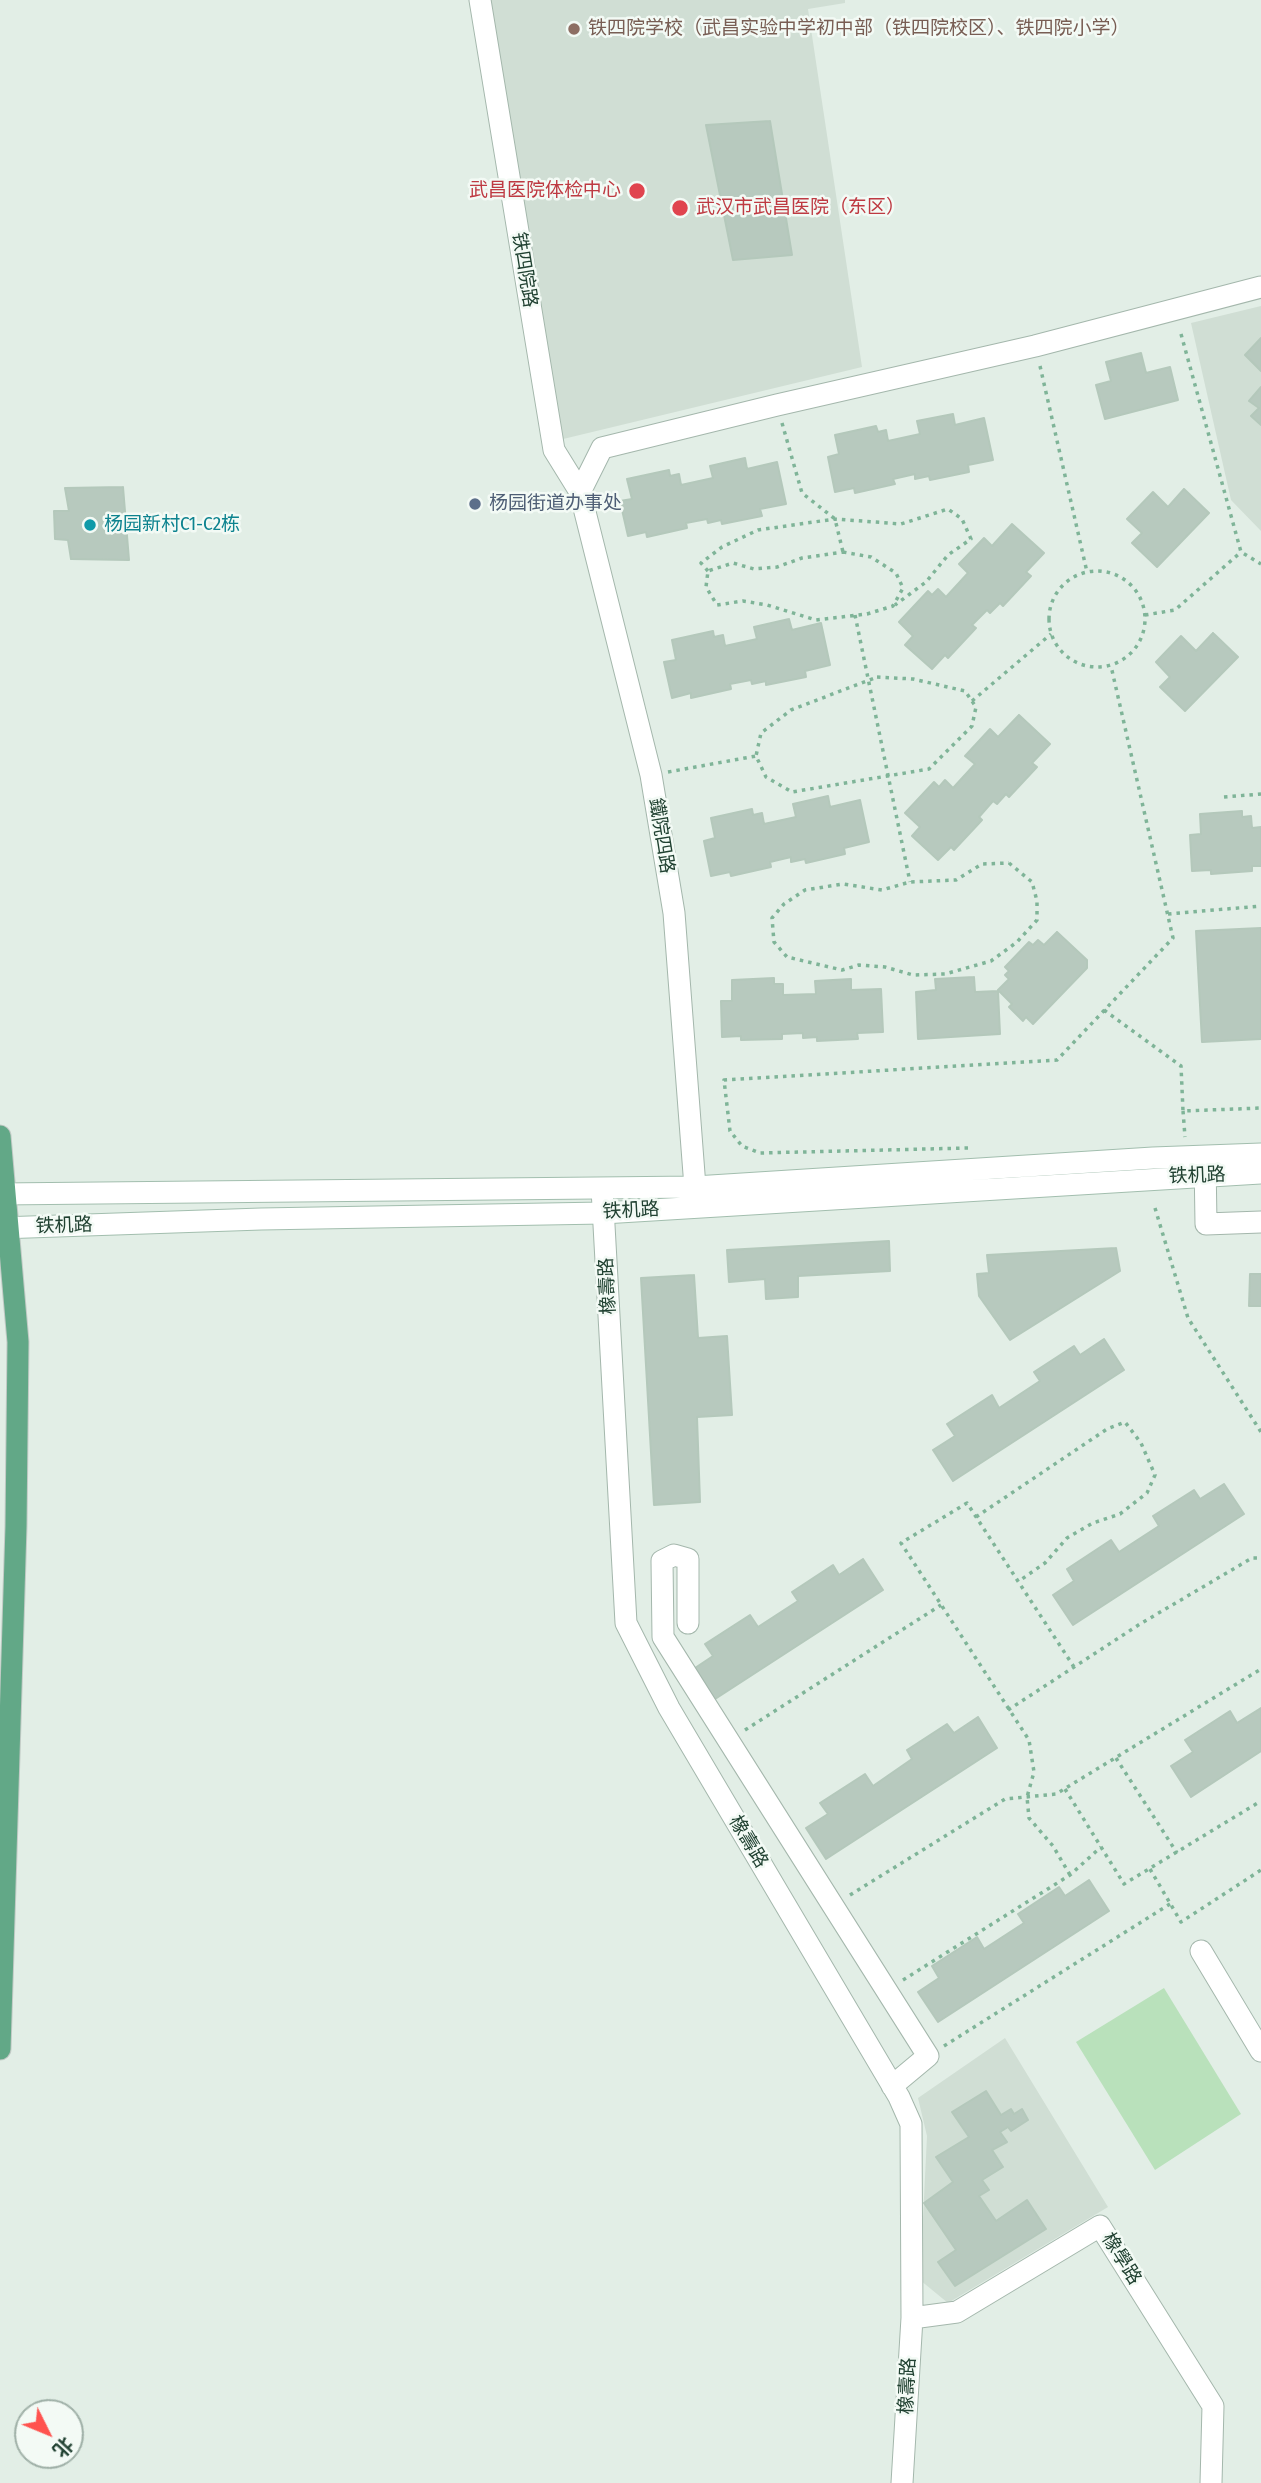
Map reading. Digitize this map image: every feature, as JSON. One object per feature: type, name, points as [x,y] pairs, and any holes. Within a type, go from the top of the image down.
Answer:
[{"type":"main road","points":[[0,1136],[4,1228],[18,1342],[0,2049]]},
{"type":"street","name":"铁四院路","points":[[480,0],[554,450],[580,492]]},
{"type":"street","points":[[580,492],[602,448],[1035,346],[1261,287]]},
{"type":"street","name":"鐵院四路","points":[[580,492],[652,775],[674,913],[695,1187]]},
{"type":"street","name":"铁机路","points":[[4,1228],[261,1219],[603,1213],[1205,1167],[1261,1154]]},
{"type":"street","name":"铁机路","points":[[3,1194],[695,1187],[1153,1158],[1261,1173]]},
{"type":"street","points":[[1205,1167],[1206,1224],[1261,1222]]},
{"type":"street","name":"橡壽路","points":[[602,1189],[626,1623],[668,1708],[892,2086],[911,2124],[912,2318],[902,2483]]},
{"type":"street","points":[[688,1623],[688,1559],[674,1555],[662,1561],[663,1637],[928,2056],[892,2086]]},
{"type":"street","points":[[1201,1951],[1261,2051]]},
{"type":"street","name":"橡學路","points":[[912,2318],[957,2312],[1100,2226],[1213,2406],[1211,2483]]},
{"type":"path","points":[[1181,334],[1241,552],[1261,564]]},
{"type":"path","points":[[1035,346],[1087,572]]},
{"type":"path","points":[[777,405],[802,493],[835,519],[843,552]]},
{"type":"path","points":[[948,509],[962,519],[971,539],[948,555],[926,582],[893,606],[816,620],[767,605],[743,601],[717,605],[706,587],[708,571],[701,563],[722,547],[758,530],[835,519],[901,524],[948,509]]},
{"type":"path","points":[[708,571],[733,563],[754,569],[777,568],[802,558],[843,552],[871,557],[896,572],[903,588],[893,606]]},
{"type":"path","points":[[1144,615],[1175,610],[1241,552]]},
{"type":"path","points":[[1087,572],[1111,573],[1125,580],[1136,591],[1143,604],[1144,615],[1143,635],[1136,649],[1111,666],[1096,668],[1075,662],[1058,648],[1051,634],[1050,612],[1058,592],[1068,581],[1087,572]]},
{"type":"path","points":[[855,615],[910,882]]},
{"type":"path","points":[[972,701],[1051,634]]},
{"type":"path","points":[[970,1148],[760,1153],[742,1146],[730,1130],[724,1080],[1057,1060],[1173,938],[1111,666]]},
{"type":"path","points":[[877,677],[913,679],[965,691],[976,707],[972,726],[929,769],[792,792],[766,777],[756,756],[761,733],[791,710],[870,680],[877,677]]},
{"type":"path","points":[[652,775],[756,756]]},
{"type":"path","points":[[1224,797],[1261,794]]},
{"type":"path","points":[[1009,863],[1032,882],[1037,901],[1037,919],[1017,942],[991,961],[946,974],[913,975],[886,967],[859,965],[842,970],[787,957],[774,943],[772,918],[784,904],[805,890],[843,884],[882,890],[910,882],[957,880],[982,864],[1009,863]]},
{"type":"path","points":[[1168,914],[1261,906]]},
{"type":"path","points":[[1104,1010],[1181,1066],[1185,1141]]},
{"type":"path","points":[[1183,1111],[1261,1108]]},
{"type":"path","points":[[1154,1208],[1188,1318],[1261,1432]]},
{"type":"path","points":[[976,1517],[1107,1429],[1125,1422],[1141,1443],[1155,1475],[1147,1493],[1120,1514],[1093,1523],[1067,1538],[1045,1563],[1018,1581]]},
{"type":"path","points":[[1070,1875],[1053,1846],[1029,1818],[1027,1797],[1034,1772],[1028,1740],[901,1543],[967,1503],[1074,1667]]},
{"type":"path","points":[[1008,1710],[1140,1624],[1252,1558],[1261,1558]]},
{"type":"path","points":[[730,1740],[941,1605]]},
{"type":"path","points":[[833,1906],[1005,1798],[1056,1794],[1261,1669]]},
{"type":"path","points":[[1116,1758],[1177,1853]]},
{"type":"path","points":[[1065,1789],[1125,1884],[1261,1801]]},
{"type":"path","points":[[886,1991],[1070,1875],[1101,1847]]},
{"type":"path","points":[[1150,1869],[1181,1922],[1261,1870]]},
{"type":"path","points":[[928,2056],[1170,1904]]},
{"type":"shaded area","name":"武汉市武昌医院（东区）","points":[[490,0],[845,0],[845,3],[808,9],[862,367],[559,440]]},
{"type":"shaded area","points":[[1261,306],[1261,531],[1231,500],[1191,323]]},
{"type":"shaded area","points":[[1005,2038],[1108,2207],[948,2303],[920,2280],[927,2136],[918,2098]]},
{"type":"green space","points":[[1164,1988],[1241,2114],[1155,2170],[1076,2042]]},
{"type":"building","points":[[770,121],[792,255],[733,260],[706,125]]},
{"type":"building","points":[[1261,338],[1261,371],[1245,355]]},
{"type":"building","points":[[1141,353],[1146,373],[1170,367],[1178,400],[1105,419],[1096,385],[1111,381],[1106,362]]},
{"type":"building","points":[[1261,387],[1261,425],[1251,416],[1259,408],[1249,401]]},
{"type":"building","points":[[953,414],[955,425],[984,418],[993,460],[968,465],[969,472],[930,480],[929,476],[915,479],[915,474],[893,479],[895,484],[855,493],[854,488],[835,492],[828,457],[839,454],[835,435],[876,426],[878,432],[886,430],[888,441],[920,434],[917,421]]},
{"type":"building","points":[[745,458],[747,469],[777,462],[786,504],[760,509],[762,516],[722,524],[721,520],[708,523],[707,519],[686,523],[687,528],[647,537],[646,532],[628,536],[620,501],[632,499],[627,479],[669,470],[670,476],[679,474],[681,485],[713,478],[710,466]]},
{"type":"building","name":"杨园新村C1-C2栋","points":[[123,487],[129,560],[71,559],[68,540],[55,539],[54,511],[69,511],[65,488]]},
{"type":"building","points":[[1184,489],[1209,513],[1157,567],[1132,543],[1142,533],[1127,519],[1153,492],[1168,507]]},
{"type":"building","points":[[1012,524],[1044,553],[1026,572],[1031,576],[1003,606],[1000,603],[990,613],[987,610],[972,625],[976,628],[948,658],[945,655],[932,669],[905,645],[913,636],[899,622],[928,591],[932,595],[938,589],[946,597],[968,573],[959,564],[984,538],[992,546]]},
{"type":"building","points":[[789,619],[792,630],[821,623],[830,665],[805,671],[806,677],[766,685],[766,681],[752,684],[751,680],[730,684],[731,689],[691,698],[691,693],[672,698],[664,662],[676,660],[672,640],[713,631],[714,637],[723,635],[725,646],[757,639],[754,627]]},
{"type":"building","points":[[1213,633],[1238,657],[1185,711],[1160,687],[1170,677],[1156,662],[1181,636],[1196,651]]},
{"type":"building","points":[[1019,715],[1050,744],[1032,763],[1037,767],[1009,797],[1006,794],[997,804],[993,801],[979,817],[982,820],[954,850],[951,847],[938,860],[912,836],[920,827],[905,813],[934,782],[939,787],[945,780],[953,788],[975,764],[965,756],[990,729],[998,737]]},
{"type":"building","points":[[828,796],[830,807],[860,800],[869,842],[844,848],[845,854],[806,863],[805,859],[791,862],[791,857],[770,862],[771,867],[731,876],[730,872],[711,876],[704,841],[715,838],[711,818],[752,809],[753,815],[762,813],[764,824],[796,817],[793,804]]},
{"type":"building","points":[[1242,811],[1242,817],[1251,816],[1252,828],[1261,827],[1261,866],[1252,866],[1252,871],[1211,874],[1211,870],[1192,871],[1190,835],[1201,834],[1200,814]]},
{"type":"building","points":[[1261,928],[1261,1039],[1202,1042],[1196,931]]},
{"type":"building","points":[[1057,932],[1087,960],[1087,968],[1033,1024],[1026,1017],[1023,1021],[1009,1007],[1012,1004],[998,990],[1009,979],[1005,975],[1009,971],[1005,967],[1029,942],[1033,945],[1038,940],[1044,945]]},
{"type":"building","points":[[974,977],[975,992],[998,991],[1000,1034],[918,1039],[916,992],[936,990],[935,979]]},
{"type":"building","points":[[774,978],[774,984],[783,984],[783,995],[816,994],[815,981],[851,979],[851,990],[881,989],[883,1032],[857,1033],[858,1039],[817,1041],[817,1037],[803,1038],[803,1033],[782,1034],[782,1039],[741,1040],[741,1036],[722,1037],[721,1001],[732,1001],[732,980]]},
{"type":"building","points":[[889,1241],[890,1271],[798,1276],[798,1297],[766,1299],[765,1279],[729,1282],[727,1250]]},
{"type":"building","points":[[1116,1248],[1120,1271],[1010,1340],[979,1296],[977,1274],[989,1273],[987,1255]]},
{"type":"building","points":[[1250,1274],[1261,1274],[1261,1306],[1249,1306]]},
{"type":"building","points":[[694,1275],[698,1338],[727,1336],[732,1415],[697,1417],[700,1502],[654,1505],[641,1278]]},
{"type":"building","points":[[1104,1339],[1124,1370],[953,1481],[933,1450],[955,1436],[947,1424],[992,1395],[999,1408],[1040,1381],[1034,1372],[1074,1346],[1080,1355]]},
{"type":"building","points":[[1224,1484],[1244,1514],[1073,1625],[1053,1595],[1074,1581],[1067,1569],[1111,1540],[1119,1552],[1159,1526],[1153,1516],[1194,1490],[1200,1499]]},
{"type":"building","points":[[863,1559],[883,1590],[712,1701],[692,1670],[713,1656],[705,1644],[750,1615],[758,1627],[798,1601],[792,1592],[833,1565],[839,1575]]},
{"type":"building","points":[[1261,1708],[1261,1751],[1191,1797],[1171,1766],[1193,1752],[1185,1740],[1230,1711],[1237,1723]]},
{"type":"building","points":[[978,1717],[997,1748],[826,1859],[806,1828],[828,1814],[820,1803],[865,1774],[873,1786],[912,1759],[907,1750],[947,1724],[954,1733]]},
{"type":"building","points":[[1089,1880],[1109,1911],[938,2022],[918,1992],[939,1978],[932,1966],[977,1937],[984,1949],[1024,1923],[1018,1914],[1059,1887],[1065,1896]]},
{"type":"building","points":[[986,2091],[1001,2115],[1011,2109],[1014,2114],[1022,2109],[1028,2120],[1011,2131],[1008,2127],[1000,2132],[1007,2142],[992,2150],[1003,2167],[982,2180],[989,2190],[979,2196],[996,2221],[1027,2200],[1046,2229],[955,2286],[938,2262],[956,2250],[924,2203],[953,2182],[936,2157],[969,2137],[952,2112]]},
{"type":"place","name":"铁四院学校（武昌实验中学初中部（铁四院校区）、铁四院小学）","points":[[574,29]]},
{"type":"place","name":"武昌医院体检中心","points":[[637,191]]},
{"type":"place","name":"武汉市武昌医院（东区）","points":[[680,208]]},
{"type":"place","name":"杨园街道办事处","points":[[475,504]]},
{"type":"place","name":"杨园新村C1-C2栋","points":[[90,525]]}]
